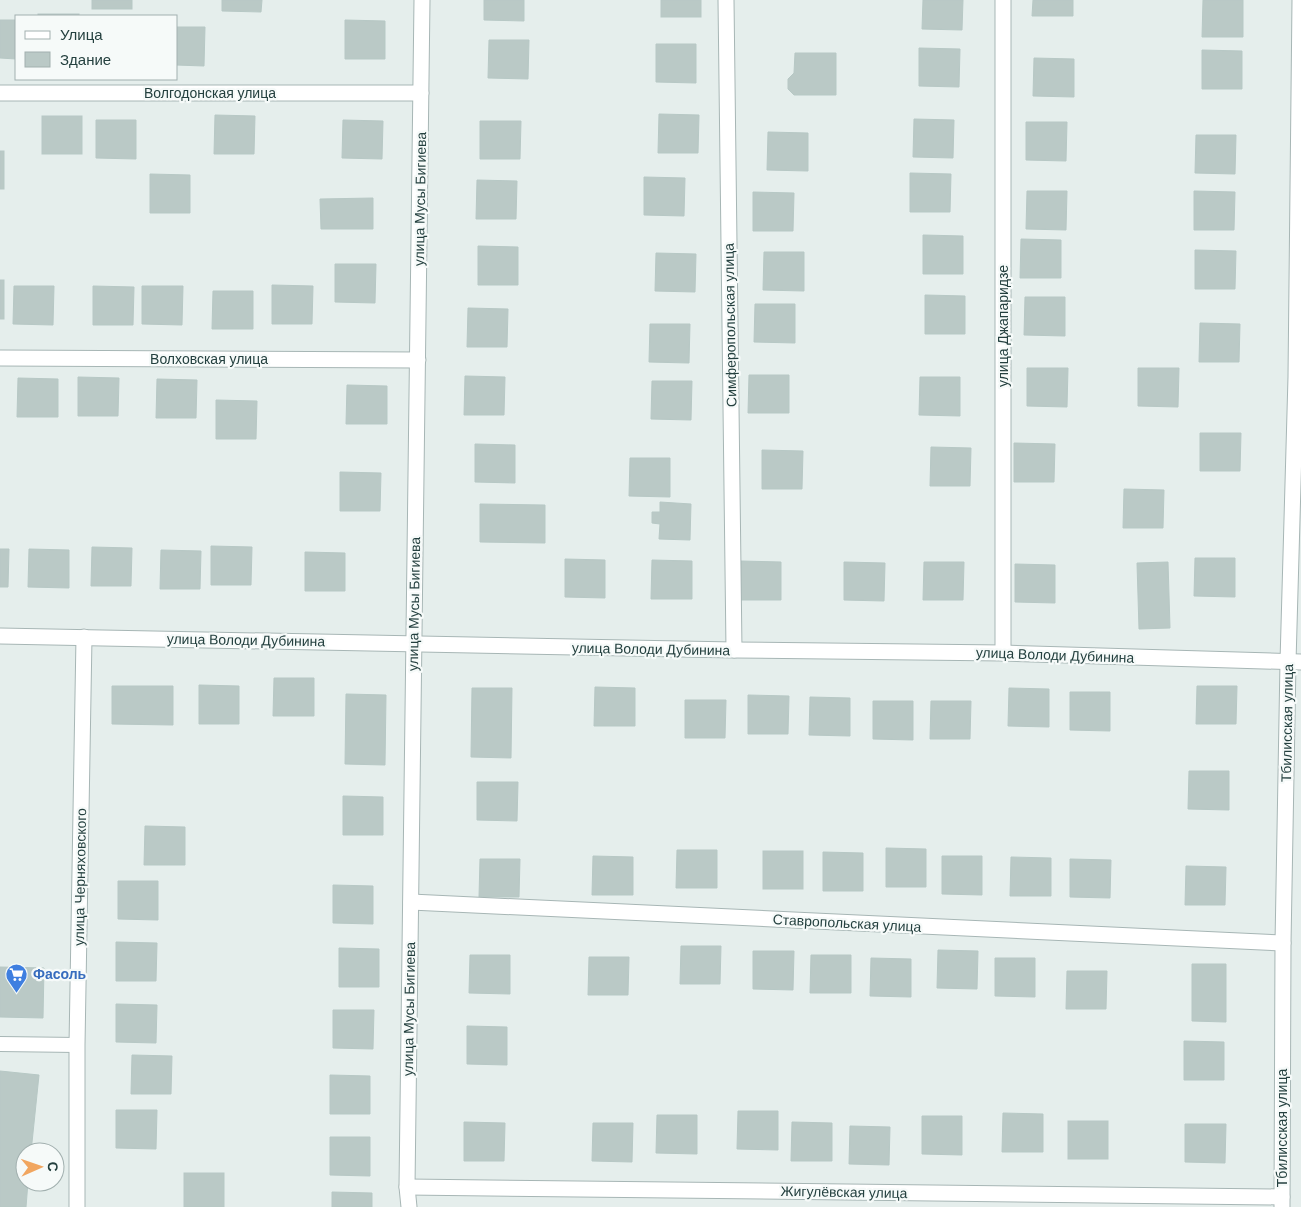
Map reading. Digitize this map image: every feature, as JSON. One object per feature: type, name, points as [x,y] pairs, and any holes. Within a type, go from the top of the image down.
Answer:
[{"type":"street","name":"улица Мусы Бигиева","points":[[409,1207],[407,1186],[422,0]]},
{"type":"street","name":"Симферопольская улица","points":[[726,0],[734,650]]},
{"type":"street","name":"улица Джапаридзе","points":[[1003,0],[1003,653]]},
{"type":"street","name":"Тбилисская улица","points":[[1282,1202],[1283,943],[1295,662],[1299,377],[1300,0]]},
{"type":"street","name":"Волгодонская улица","points":[[0,93],[421,93]]},
{"type":"street","name":"Волховская улица","points":[[0,358],[418,360]]},
{"type":"street","name":"улица Володи Дубинина","points":[[0,636],[734,650],[1003,653],[1295,662]]},
{"type":"street","name":"улица Черняховского","points":[[77,1207],[77,1045],[84,637]]},
{"type":"street","name":"Ставропольская улица","points":[[411,902],[1283,943]]},
{"type":"street","name":"Жигулёвская улица","points":[[407,1186],[1282,1202]]},
{"type":"lane","points":[[0,1044],[77,1045]]},
{"type":"building","points":[[92,0],[132,0],[132,9],[92,9]]},
{"type":"building","points":[[222,0],[262,0],[261,12],[222,11]]},
{"type":"building","points":[[484,0],[524,0],[524,21],[484,20]]},
{"type":"building","points":[[661,0],[701,0],[701,17],[661,17]]},
{"type":"building","points":[[923,0],[963,0],[962,30],[922,29]]},
{"type":"building","points":[[1033,0],[1073,0],[1073,16],[1032,16]]},
{"type":"building","points":[[1203,0],[1243,0],[1243,37],[1202,37]]},
{"type":"building","points":[[38,14],[79,14],[79,15]]},
{"type":"building","points":[[0,20],[15,20],[15,59],[0,58]]},
{"type":"building","points":[[345,20],[385,21],[385,59],[345,59]]},
{"type":"building","points":[[178,27],[205,27],[204,66],[178,65]]},
{"type":"building","points":[[489,40],[529,40],[528,79],[488,78]]},
{"type":"building","points":[[656,44],[696,44],[696,83],[656,82]]},
{"type":"building","points":[[919,48],[960,49],[959,87],[919,86]]},
{"type":"building","points":[[1202,50],[1242,51],[1242,89],[1202,89]]},
{"type":"building","points":[[795,53],[836,53],[836,95],[794,95],[788,89],[788,79],[794,73]]},
{"type":"building","points":[[1034,58],[1074,59],[1074,97],[1033,96]]},
{"type":"building","points":[[659,114],[699,115],[698,153],[658,153]]},
{"type":"building","points":[[215,115],[255,116],[254,154],[214,154]]},
{"type":"building","points":[[42,116],[82,116],[82,154],[42,154]]},
{"type":"building","points":[[914,119],[954,120],[953,158],[913,157]]},
{"type":"building","points":[[96,120],[136,120],[136,159],[96,158]]},
{"type":"building","points":[[343,120],[383,121],[382,159],[342,158]]},
{"type":"building","points":[[480,121],[521,121],[520,159],[480,159]]},
{"type":"building","points":[[1026,122],[1067,122],[1066,161],[1026,160]]},
{"type":"building","points":[[768,132],[808,133],[808,171],[767,170]]},
{"type":"building","points":[[1196,135],[1236,135],[1235,174],[1195,173]]},
{"type":"building","points":[[0,151],[4,151],[4,189],[0,189]]},
{"type":"building","points":[[910,173],[951,174],[950,212],[910,212]]},
{"type":"building","points":[[150,174],[190,175],[190,213],[150,213]]},
{"type":"building","points":[[644,177],[685,178],[684,216],[644,215]]},
{"type":"building","points":[[477,180],[517,181],[516,219],[476,219]]},
{"type":"building","points":[[1027,191],[1067,191],[1066,230],[1026,229]]},
{"type":"building","points":[[1194,191],[1235,192],[1234,230],[1194,230]]},
{"type":"building","points":[[753,192],[794,193],[793,231],[753,231]]},
{"type":"building","points":[[373,198],[373,229],[321,229],[320,199]]},
{"type":"building","points":[[923,235],[963,236],[963,274],[923,274]]},
{"type":"building","points":[[1021,239],[1061,240],[1061,278],[1020,278]]},
{"type":"building","points":[[478,246],[518,247],[518,285],[478,285]]},
{"type":"building","points":[[1195,250],[1236,251],[1235,289],[1195,289]]},
{"type":"building","points":[[764,252],[804,252],[804,291],[763,290]]},
{"type":"building","points":[[656,253],[696,254],[695,292],[655,291]]},
{"type":"building","points":[[335,264],[376,264],[375,303],[335,302]]},
{"type":"building","points":[[0,280],[4,280],[4,319],[0,319]]},
{"type":"building","points":[[272,285],[313,286],[312,324],[272,324]]},
{"type":"building","points":[[14,286],[54,286],[53,325],[13,324]]},
{"type":"building","points":[[93,286],[134,287],[133,325],[93,325]]},
{"type":"building","points":[[142,286],[183,286],[182,325],[142,324]]},
{"type":"building","points":[[213,291],[253,291],[253,329],[212,329]]},
{"type":"building","points":[[925,295],[965,296],[965,334],[925,334]]},
{"type":"building","points":[[1025,297],[1065,297],[1065,336],[1024,335]]},
{"type":"building","points":[[755,304],[795,304],[795,343],[754,342]]},
{"type":"building","points":[[468,308],[508,309],[507,347],[467,347]]},
{"type":"building","points":[[1200,323],[1240,324],[1239,362],[1199,362]]},
{"type":"building","points":[[650,324],[690,324],[689,363],[649,362]]},
{"type":"building","points":[[1027,368],[1068,368],[1067,407],[1027,406]]},
{"type":"building","points":[[1138,368],[1179,368],[1178,407],[1138,406]]},
{"type":"building","points":[[749,375],[789,375],[789,413],[748,413]]},
{"type":"building","points":[[465,376],[505,377],[504,415],[464,415]]},
{"type":"building","points":[[78,377],[119,378],[118,416],[78,416]]},
{"type":"building","points":[[920,377],[960,377],[960,416],[919,415]]},
{"type":"building","points":[[18,378],[58,379],[58,417],[17,417]]},
{"type":"building","points":[[157,379],[197,380],[196,418],[156,418]]},
{"type":"building","points":[[652,381],[692,381],[691,420],[651,419]]},
{"type":"building","points":[[347,385],[387,386],[387,424],[346,424]]},
{"type":"building","points":[[216,400],[257,401],[256,439],[216,439]]},
{"type":"building","points":[[1200,433],[1241,433],[1240,471],[1200,471]]},
{"type":"building","points":[[1014,443],[1055,444],[1054,482],[1014,482]]},
{"type":"building","points":[[475,444],[515,445],[515,483],[475,482]]},
{"type":"building","points":[[931,447],[971,448],[970,486],[930,486]]},
{"type":"building","points":[[762,450],[803,451],[802,489],[762,489]]},
{"type":"building","points":[[630,458],[670,458],[670,497],[629,496]]},
{"type":"building","points":[[340,472],[381,473],[380,511],[340,511]]},
{"type":"building","points":[[1124,489],[1164,490],[1163,528],[1123,528]]},
{"type":"building","points":[[660,502],[691,504],[690,540],[659,539],[660,524],[652,523],[652,512],[660,512]]},
{"type":"building","points":[[480,504],[545,505],[545,543],[480,542]]},
{"type":"building","points":[[211,546],[252,547],[251,585],[211,585]]},
{"type":"building","points":[[92,547],[132,548],[131,586],[91,586]]},
{"type":"building","points":[[0,549],[9,549],[8,587],[0,587]]},
{"type":"building","points":[[29,549],[69,550],[69,588],[28,587]]},
{"type":"building","points":[[161,550],[201,551],[200,589],[160,589]]},
{"type":"building","points":[[305,552],[345,553],[345,591],[305,591]]},
{"type":"building","points":[[1195,558],[1235,558],[1235,597],[1194,596]]},
{"type":"building","points":[[565,559],[605,560],[605,598],[565,597]]},
{"type":"building","points":[[652,560],[692,561],[692,599],[651,599]]},
{"type":"building","points":[[741,561],[781,562],[781,600],[740,600]]},
{"type":"building","points":[[844,562],[885,563],[884,601],[844,600]]},
{"type":"building","points":[[924,562],[964,562],[963,600],[923,600]]},
{"type":"building","points":[[1168,562],[1170,628],[1139,629],[1137,563]]},
{"type":"building","points":[[1015,564],[1055,565],[1055,603],[1015,602]]},
{"type":"building","points":[[274,678],[314,678],[314,716],[273,716]]},
{"type":"building","points":[[199,685],[239,686],[239,724],[199,724]]},
{"type":"building","points":[[112,686],[173,686],[173,725],[112,724]]},
{"type":"building","points":[[1197,686],[1237,686],[1236,724],[1196,724]]},
{"type":"building","points":[[595,687],[635,688],[635,726],[594,726]]},
{"type":"building","points":[[472,688],[512,688],[511,758],[471,757]]},
{"type":"building","points":[[1009,688],[1049,689],[1049,727],[1008,726]]},
{"type":"building","points":[[1070,692],[1110,692],[1110,731],[1070,730]]},
{"type":"building","points":[[346,694],[386,695],[385,765],[345,764]]},
{"type":"building","points":[[748,695],[789,696],[788,734],[748,734]]},
{"type":"building","points":[[810,697],[850,698],[850,736],[809,735]]},
{"type":"building","points":[[685,700],[726,700],[725,738],[685,738]]},
{"type":"building","points":[[873,701],[913,701],[913,740],[873,739]]},
{"type":"building","points":[[931,701],[971,701],[970,739],[930,739]]},
{"type":"building","points":[[1189,771],[1229,771],[1229,810],[1188,809]]},
{"type":"building","points":[[477,782],[518,782],[517,821],[477,820]]},
{"type":"building","points":[[343,796],[383,797],[383,835],[343,835]]},
{"type":"building","points":[[145,826],[185,827],[185,865],[144,865]]},
{"type":"building","points":[[886,848],[926,849],[926,887],[886,887]]},
{"type":"building","points":[[677,850],[717,850],[717,888],[676,888]]},
{"type":"building","points":[[763,851],[803,851],[803,889],[763,889]]},
{"type":"building","points":[[823,852],[863,853],[863,891],[823,891]]},
{"type":"building","points":[[593,856],[633,857],[633,895],[592,895]]},
{"type":"building","points":[[942,856],[982,856],[982,895],[942,894]]},
{"type":"building","points":[[1011,857],[1051,858],[1051,896],[1010,896]]},
{"type":"building","points":[[480,859],[520,859],[519,897],[479,897]]},
{"type":"building","points":[[1070,859],[1111,860],[1110,898],[1070,897]]},
{"type":"building","points":[[1186,866],[1226,867],[1225,905],[1185,905]]},
{"type":"building","points":[[118,881],[158,881],[158,920],[118,919]]},
{"type":"building","points":[[333,885],[373,886],[373,924],[333,923]]},
{"type":"building","points":[[116,942],[157,943],[156,981],[116,981]]},
{"type":"building","points":[[681,946],[721,946],[720,984],[680,984]]},
{"type":"building","points":[[339,948],[379,949],[379,987],[339,987]]},
{"type":"building","points":[[938,950],[978,951],[977,989],[937,988]]},
{"type":"building","points":[[753,951],[794,951],[793,990],[753,989]]},
{"type":"building","points":[[470,955],[510,955],[510,994],[469,993]]},
{"type":"building","points":[[811,955],[851,955],[851,993],[810,993]]},
{"type":"building","points":[[589,957],[629,957],[628,995],[588,995]]},
{"type":"building","points":[[871,958],[911,959],[911,997],[870,996]]},
{"type":"building","points":[[995,958],[1035,958],[1035,997],[995,996]]},
{"type":"building","points":[[1192,964],[1226,964],[1226,1022],[1192,1021]]},
{"type":"building","points":[[0,967],[44,968],[43,1018],[0,1017]]},
{"type":"building","points":[[1067,971],[1107,971],[1106,1009],[1066,1009]]},
{"type":"building","points":[[116,1004],[157,1005],[156,1043],[116,1042]]},
{"type":"building","points":[[333,1010],[374,1010],[373,1049],[333,1048]]},
{"type":"building","points":[[467,1026],[507,1027],[507,1065],[467,1064]]},
{"type":"building","points":[[1184,1041],[1224,1042],[1224,1080],[1184,1080]]},
{"type":"building","points":[[132,1055],[172,1056],[171,1094],[131,1094]]},
{"type":"building","points":[[0,1071],[39,1075],[32,1142],[15,1142],[15,1192],[27,1192],[26,1207],[0,1207]]},
{"type":"building","points":[[330,1075],[370,1076],[370,1114],[330,1114]]},
{"type":"building","points":[[116,1110],[157,1110],[156,1149],[116,1148]]},
{"type":"building","points":[[738,1111],[778,1111],[778,1150],[737,1149]]},
{"type":"building","points":[[1003,1113],[1043,1114],[1043,1152],[1002,1152]]},
{"type":"building","points":[[657,1115],[697,1115],[697,1154],[656,1153]]},
{"type":"building","points":[[922,1116],[962,1116],[962,1155],[922,1154]]},
{"type":"building","points":[[1068,1121],[1108,1121],[1108,1159],[1068,1159]]},
{"type":"building","points":[[464,1122],[505,1123],[504,1161],[464,1161]]},
{"type":"building","points":[[792,1122],[832,1123],[832,1161],[791,1161]]},
{"type":"building","points":[[593,1123],[633,1123],[632,1162],[592,1161]]},
{"type":"building","points":[[1185,1124],[1226,1124],[1225,1163],[1185,1162]]},
{"type":"building","points":[[850,1126],[890,1127],[889,1165],[849,1164]]},
{"type":"building","points":[[330,1137],[370,1137],[370,1176],[330,1175]]},
{"type":"building","points":[[184,1173],[224,1173],[224,1207],[184,1207]]},
{"type":"building","points":[[332,1192],[372,1193],[372,1207],[332,1207]]},
{"type":"place","name":"Фасоль","points":[[17,993]]}]
